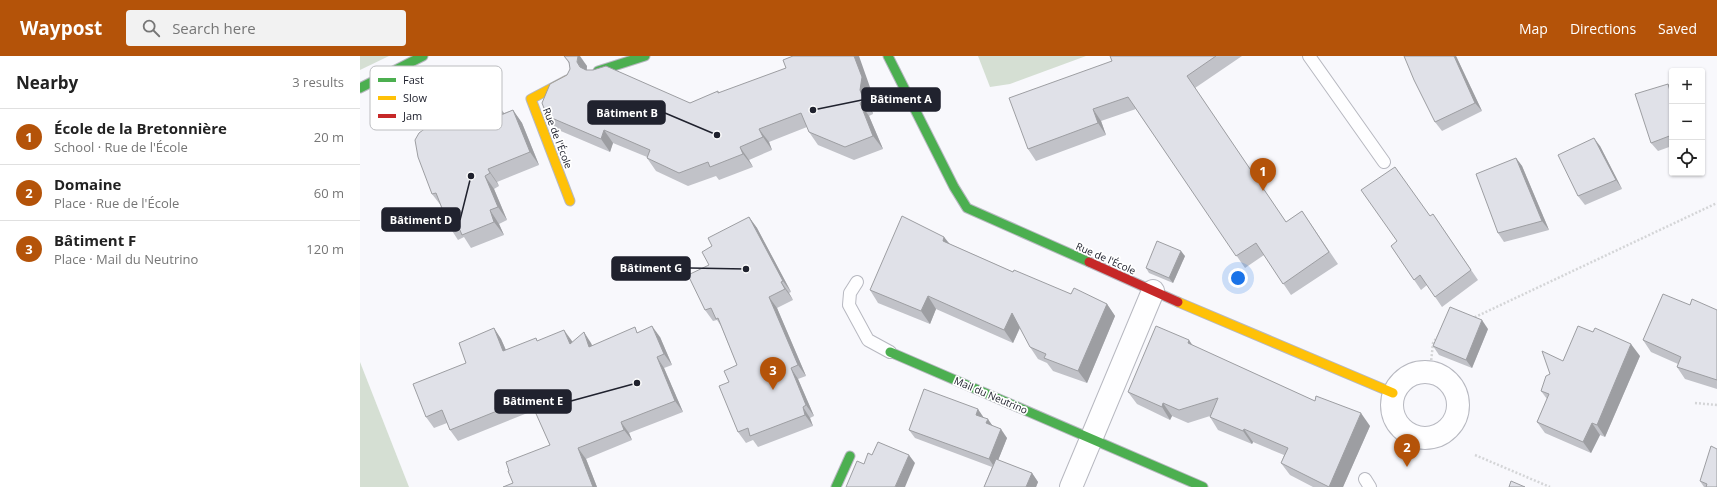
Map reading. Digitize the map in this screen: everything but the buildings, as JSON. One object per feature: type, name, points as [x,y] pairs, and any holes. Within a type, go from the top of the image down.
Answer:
[{"type":"street","points":[[403,66],[423,56]]},
{"type":"street","points":[[598,71],[645,56]]},
{"type":"street","name":"Rue de l'École","points":[[888,56],[954,187],[967,208],[1153,291],[1393,394]]},
{"type":"street","name":"Rue de l'École","points":[[567,80],[532,99],[570,201]]},
{"type":"street","points":[[360,88],[370,83]]},
{"type":"street","points":[[1071,487],[1153,291]]},
{"type":"street","name":"Mail du Neutrino","points":[[890,352],[1203,487]]},
{"type":"street","points":[[1430,372],[1445,378],[1456,393],[1457,409],[1452,423],[1442,432],[1424,438],[1407,433],[1398,425],[1392,411],[1393,394],[1402,380],[1415,373],[1430,372]]},
{"type":"street","points":[[836,487],[850,456]]},
{"type":"lane","points":[[1309,56],[1384,162]]},
{"type":"lane","points":[[857,282],[850,293],[849,305],[868,340],[890,352]]},
{"type":"path","points":[[1467,320],[1717,203]]},
{"type":"path","points":[[1430,372],[1433,342],[1440,334]]},
{"type":"path","points":[[1695,403],[1717,405]]},
{"type":"path","points":[[1475,455],[1550,487]]},
{"type":"shaded area","points":[[360,56],[389,56],[360,70]]},
{"type":"shaded area","points":[[978,56],[1086,56],[1010,84],[990,87]]},
{"type":"shaded area","points":[[360,362],[409,487],[360,487]]},
{"type":"traffic: fast","points":[[403,66],[423,56]]},
{"type":"traffic: fast","points":[[598,71],[645,56]]},
{"type":"traffic: fast","points":[[888,56],[954,187],[967,208],[1089,262]]},
{"type":"traffic: fast","points":[[360,88],[370,83]]},
{"type":"traffic: fast","points":[[890,352],[1203,487]]},
{"type":"traffic: fast","points":[[836,487],[850,456]]},
{"type":"traffic: slow","points":[[567,80],[531,99],[570,201]]},
{"type":"traffic: slow","points":[[1178,302],[1393,393]]},
{"type":"traffic: jam","points":[[1089,262],[1178,302]]},
{"type":"place","name":"Bâtiment A","points":[[813,110]]},
{"type":"place","name":"Bâtiment B","points":[[717,135]]},
{"type":"place","name":"Bâtiment D","points":[[471,176]]},
{"type":"place","name":"École de la Bretonnière","points":[[1263,191]]},
{"type":"place","name":"Bâtiment G","points":[[746,269]]},
{"type":"place","name":"Bâtiment E","points":[[637,383]]},
{"type":"place","name":"Bâtiment F","points":[[773,390]]},
{"type":"place","name":"Domaine","points":[[1407,467]]}]
